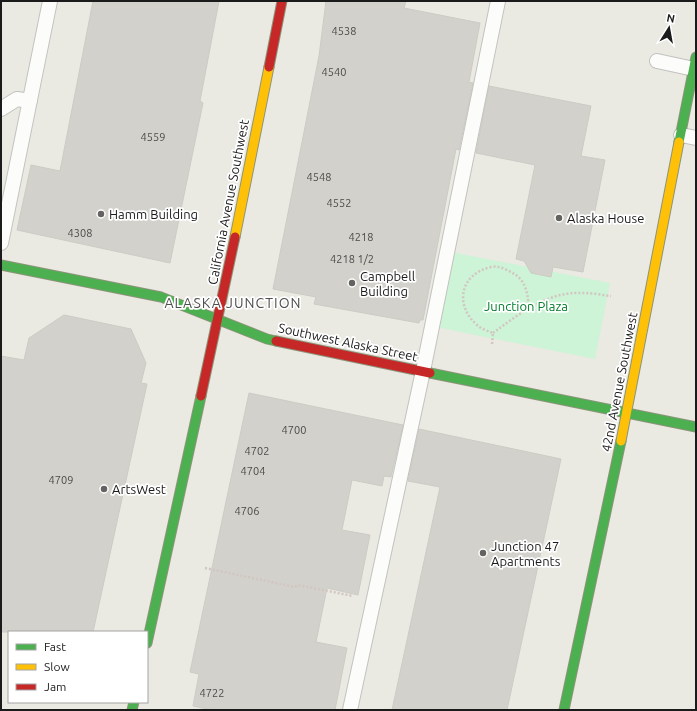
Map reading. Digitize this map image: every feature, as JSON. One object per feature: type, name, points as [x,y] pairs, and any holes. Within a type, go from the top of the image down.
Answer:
[{"type":"main road","name":"California Avenue Southwest","points":[[148,638],[218,320],[282,1]]},
{"type":"main road","name":"42nd Avenue Southwest","points":[[564,710],[626,413],[695,63]]},
{"type":"main road","name":"Southwest Alaska Street","points":[[1,265],[161,297],[267,339],[696,427]]},
{"type":"lane","points":[[1,244],[50,1]]},
{"type":"lane","points":[[350,710],[423,371],[498,1]]},
{"type":"lane","points":[[657,61],[695,63]]},
{"type":"lane","points":[[1,109],[17,99],[30,101]]},
{"type":"lane","points":[[680,135],[696,138]]},
{"type":"path","points":[[493,333],[478,326],[469,317],[464,308],[462,297],[465,286],[476,274],[492,267],[507,269],[521,279],[529,298],[528,308]]},
{"type":"path","points":[[492,344],[493,333],[528,308],[542,301],[566,294],[582,292],[611,296]]},
{"type":"path","points":[[205,568],[295,587],[298,585],[374,601]]},
{"type":"green space","name":"Junction Plaza","points":[[451,252],[610,283],[595,359],[436,327]]},
{"type":"building","points":[[93,1],[219,1],[200,101],[203,103],[170,263],[17,230],[31,165],[60,171]]},
{"type":"building","points":[[326,1],[406,1],[404,8],[480,23],[469,82],[473,83],[459,150],[456,149],[423,320],[420,320],[419,323],[314,304],[316,297],[273,289],[319,56]]},
{"type":"building","name":"Alaska House","points":[[489,86],[591,106],[581,156],[605,160],[583,272],[553,267],[551,277],[531,273],[524,261],[516,259],[535,165],[476,153]]},
{"type":"building","points":[[64,315],[131,329],[146,363],[141,383],[147,384],[93,631],[1,632],[1,356],[24,360],[29,338]]},
{"type":"building","points":[[249,393],[403,425],[391,477],[384,476],[382,486],[352,480],[342,530],[370,535],[358,595],[327,588],[316,642],[347,648],[335,710],[212,710],[193,706],[199,674],[190,672]]},
{"type":"building","name":"Junction 47 Apartments","points":[[419,429],[561,459],[507,710],[392,710],[440,487],[408,481]]},
{"type":"traffic: fast","points":[[679,142],[696,57]]},
{"type":"traffic: fast","points":[[1,265],[161,297],[267,339],[276,341]]},
{"type":"traffic: fast","points":[[430,373],[696,427]]},
{"type":"traffic: fast","points":[[148,638],[201,396]]},
{"type":"traffic: fast","points":[[564,710],[621,441]]},
{"type":"traffic: fast","points":[[132,710],[134,703]]},
{"type":"traffic: slow","points":[[235,237],[269,67]]},
{"type":"traffic: slow","points":[[621,441],[679,142]]},
{"type":"traffic: jam","points":[[269,67],[282,1]]},
{"type":"traffic: jam","points":[[201,396],[235,237]]},
{"type":"traffic: jam","points":[[276,341],[430,373]]},
{"type":"place","name":"Hamm Building","points":[[101,214]]},
{"type":"place","name":"Alaska House","points":[[559,218]]},
{"type":"place","name":"Campbell Building","points":[[352,283]]},
{"type":"place","name":"ArtsWest","points":[[104,489]]},
{"type":"place","name":"Junction 47 Apartments","points":[[483,553]]},
{"type":"district","name":"ALASKA JUNCTION","points":[[233,303]]}]
